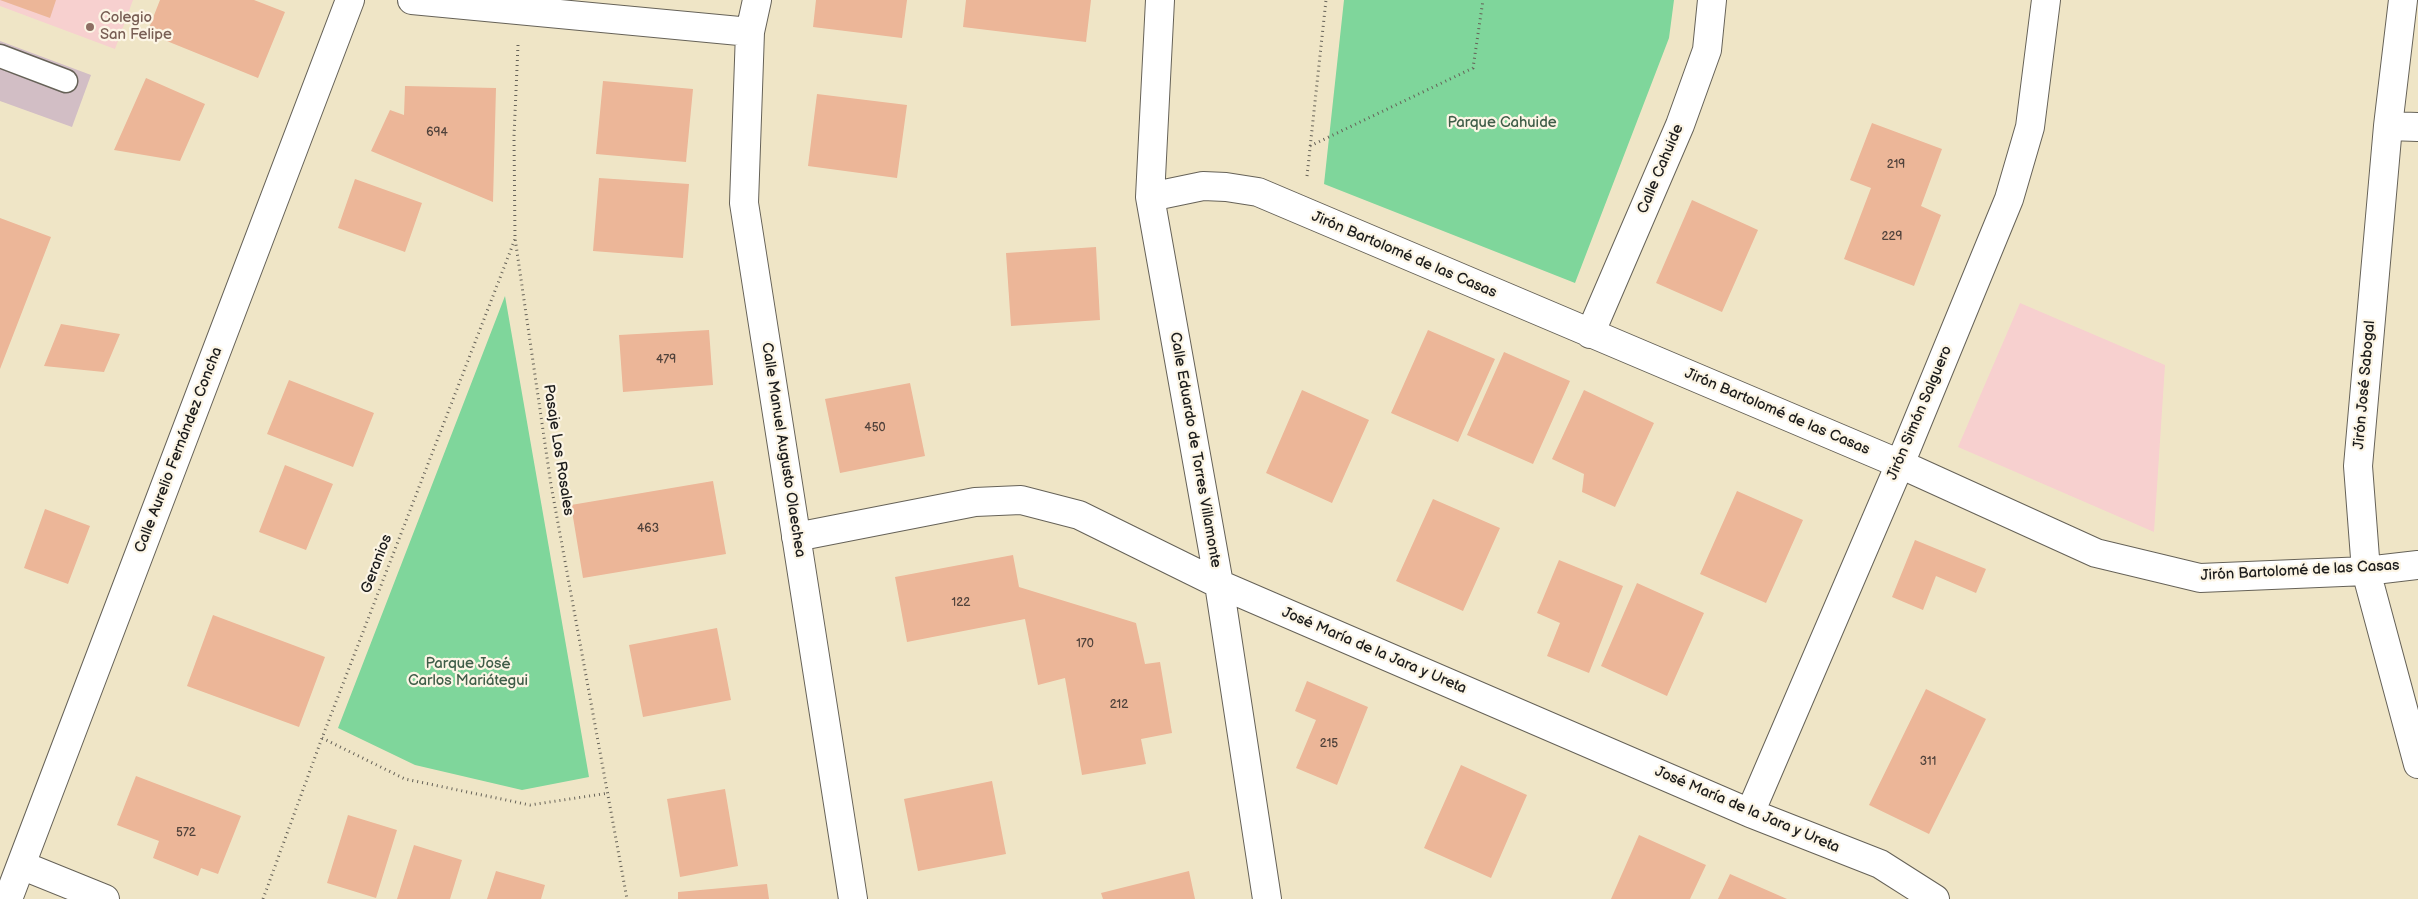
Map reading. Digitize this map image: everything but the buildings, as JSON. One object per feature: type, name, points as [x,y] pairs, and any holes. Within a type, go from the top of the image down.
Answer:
[{"type":"street","name":"Calle Aurelio Fernández Concha","points":[[8,899],[350,0]]},
{"type":"street","points":[[412,0],[750,32]]},
{"type":"street","name":"Calle Manuel Augusto Olaechea","points":[[757,0],[750,32],[744,203],[853,899]]},
{"type":"street","name":"Calle Eduardo de Torres Villamonte","points":[[1160,0],[1150,197],[1219,584],[1267,899]]},
{"type":"street","name":"Calle Cahuide","points":[[1590,334],[1683,116],[1707,50],[1712,0]]},
{"type":"street","name":"Jirón Simón Salguero","points":[[1750,813],[1900,464],[2009,199],[2030,127],[2046,0]]},
{"type":"street","name":"Jirón José Sabogal","points":[[2403,0],[2388,126],[2358,466],[2366,571],[2418,764]]},
{"type":"street","points":[[2388,126],[2418,127]]},
{"type":"street","name":"Jirón Bartolomé de las Casas","points":[[1150,197],[1203,186],[1226,187],[1258,192],[1900,464],[2096,553],[2200,578],[2366,571],[2418,565]]},
{"type":"street","name":"José María de la Jara y Ureta","points":[[796,537],[975,502],[1021,500],[1079,515],[1219,584],[1750,813],[1880,864],[1935,899]]},
{"type":"street","points":[[21,865],[105,899]]},
{"type":"lane","points":[[0,56],[66,81]]},
{"type":"path","points":[[1304,213],[1326,0]]},
{"type":"path","points":[[1310,146],[1473,68],[1483,0]]},
{"type":"path","name":"Pasaje Los Rosales","points":[[520,11],[514,136],[515,238],[551,485],[627,899]]},
{"type":"path","name":"Geranios","points":[[264,899],[322,738],[515,238]]},
{"type":"path","points":[[322,738],[404,778],[530,805],[609,793]]},
{"type":"shaded area","name":"Colegio San Felipe","points":[[0,0],[133,0],[115,49],[0,6]]},
{"type":"shaded area","points":[[0,41],[91,75],[72,127],[0,101]]},
{"type":"shaded area","points":[[2020,303],[2165,365],[2154,532],[1958,447]]},
{"type":"green space","name":"Parque Cahuide","points":[[1344,0],[1674,0],[1669,38],[1575,283],[1324,184]]},
{"type":"green space","name":"Parque José Carlos Mariátegui","points":[[505,296],[589,777],[522,790],[415,765],[338,728]]},
{"type":"place","name":"Colegio San Felipe","points":[[90,27]]}]
